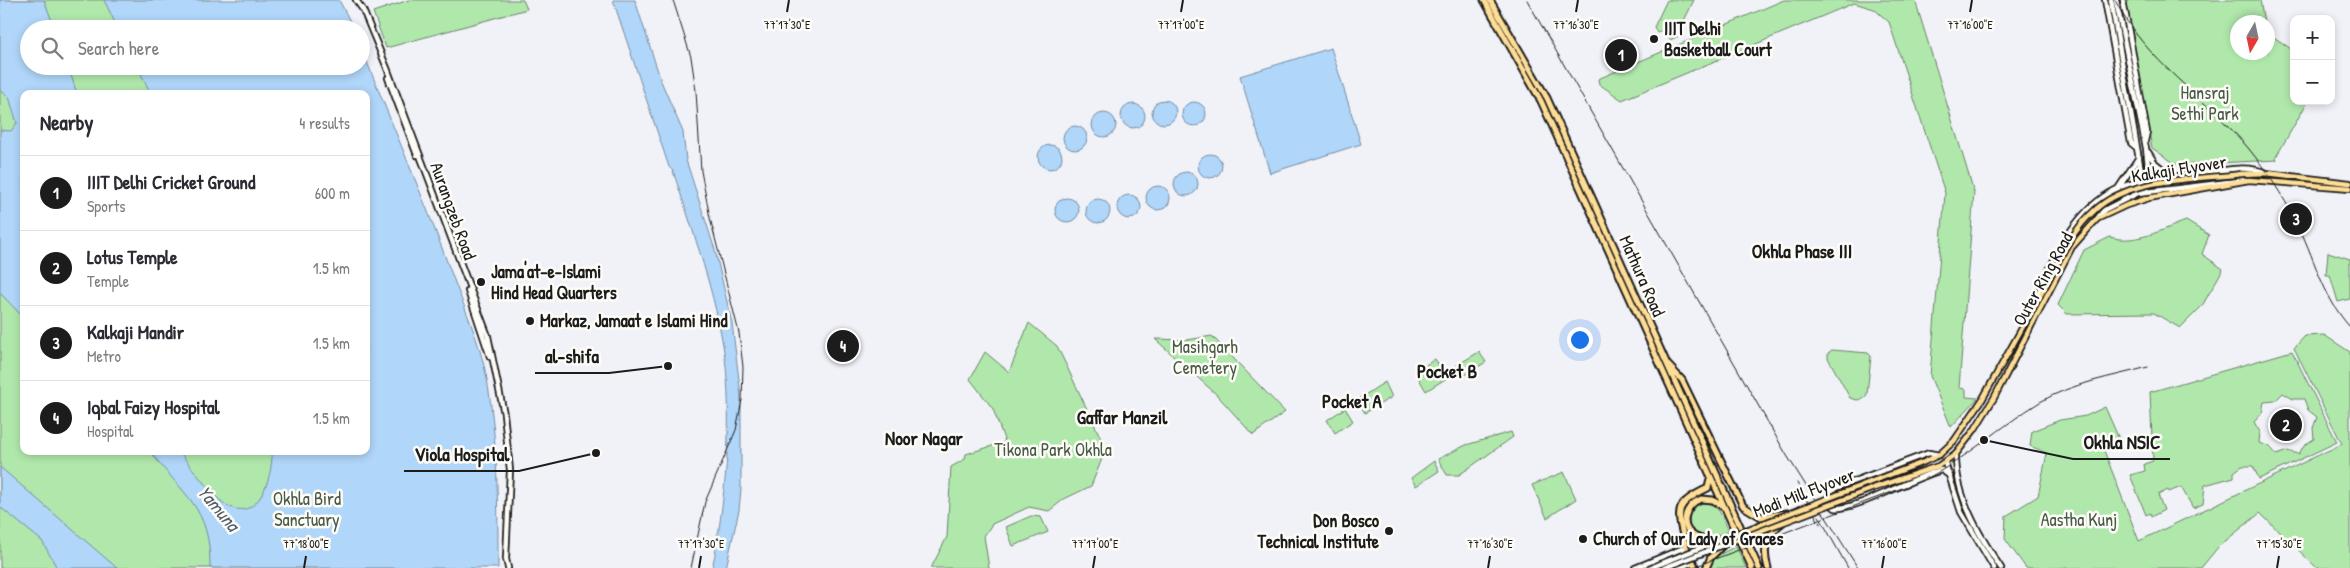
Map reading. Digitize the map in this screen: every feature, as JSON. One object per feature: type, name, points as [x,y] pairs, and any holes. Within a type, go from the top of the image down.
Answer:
[{"type":"highway","name":"Mathura Road","points":[[1484,0],[1541,101],[1752,568]]},
{"type":"highway","name":"Mathura Road","points":[[1490,0],[1547,98],[1708,451],[1759,568]]},
{"type":"highway","points":[[1667,364],[1676,371],[1682,380],[1743,506],[1753,514],[1762,517],[1790,512]]},
{"type":"highway","points":[[1686,547],[1679,521],[1681,506],[1685,501],[1708,488],[1710,476]]},
{"type":"highway","points":[[1722,542],[1703,540],[1696,537],[1690,532],[1685,522],[1687,511],[1694,502],[1704,499],[1713,500],[1725,509]]},
{"type":"highway","points":[[1768,568],[1765,554],[1766,542],[1772,532],[1788,520]]},
{"type":"highway","points":[[1706,568],[1708,561],[1722,542]]},
{"type":"main road","name":"Aurangzeb Road","points":[[354,0],[362,10],[366,20]]},
{"type":"main road","points":[[2105,0],[2132,143],[2138,148]]},
{"type":"main road","points":[[2112,0],[2143,182],[2148,191]]},
{"type":"main road","points":[[2116,0],[2151,180],[2148,191]]},
{"type":"main road","points":[[2123,0],[2146,132],[2145,146],[2155,163],[2173,177]]},
{"type":"main road","name":"Aurangzeb Road","points":[[370,29],[387,68],[488,336],[503,407],[509,457],[510,485],[506,554],[510,568]]},
{"type":"main road","points":[[2118,188],[2139,157]]},
{"type":"main road","points":[[2035,306],[2036,298],[2070,230],[2094,204],[2118,188],[2151,180],[2239,169],[2260,170],[2266,173],[2350,183]]},
{"type":"main road","name":"Kalkaji Flyover","points":[[2035,306],[2063,251],[2082,224],[2095,209],[2120,193],[2162,183],[2266,173]]},
{"type":"main road","points":[[2192,185],[2189,178],[2193,174]]},
{"type":"main road","points":[[2097,219],[2104,210],[2118,201],[2138,193],[2238,179],[2249,180]]},
{"type":"main road","name":"Outer Ring Road","points":[[1938,466],[1956,454],[1975,429],[1994,398],[2072,247],[2097,219],[2127,205],[2149,198],[2249,180],[2350,188]]},
{"type":"main road","points":[[2113,191],[2119,194],[2118,201]]},
{"type":"main road","name":"Outer Ring Road","points":[[1939,454],[1954,441],[1974,412],[2035,306]]},
{"type":"main road","points":[[1939,454],[1929,454],[1842,486],[1830,492],[1828,499],[1835,508],[1850,506],[1932,472],[1942,470],[1950,476]]},
{"type":"main road","name":"Modi Mill Flyover","points":[[1664,568],[1790,512],[1916,466],[1939,454]]},
{"type":"main road","points":[[1956,454],[1957,467],[1967,508],[2001,568]]},
{"type":"main road","points":[[1945,463],[1960,512],[1994,568]]},
{"type":"main road","points":[[1932,472],[1938,466]]},
{"type":"main road","name":"Modi Mill Flyover","points":[[1650,568],[1938,466]]},
{"type":"main road","points":[[1635,568],[1686,547],[1694,565],[1679,568]]},
{"type":"green space","name":"Okhla Bird Sanctuary","points":[[0,0],[210,0],[222,20],[20,20],[20,75],[256,75],[266,90],[20,90],[20,455],[368,455],[422,568],[0,568]]},
{"type":"green space","points":[[409,0],[523,0],[527,9],[386,48],[373,12]]},
{"type":"green space","points":[[1667,0],[1694,0],[1680,29],[1683,34],[1670,40],[1664,29],[1657,33],[1654,27]]},
{"type":"green space","points":[[1784,0],[1915,0],[1974,192],[1959,388],[1966,389],[1966,397],[1978,398],[1951,427],[1930,376],[1945,193],[1889,22],[1874,9],[1854,3],[1622,100],[1599,84],[1598,79]]},
{"type":"green space","name":"Hansraj Sethi Park","points":[[2122,0],[2260,0],[2263,15],[2230,15],[2230,60],[2275,60],[2275,38],[2290,48],[2290,105],[2306,105],[2276,157],[2277,160],[2177,165],[2152,148]]},
{"type":"green space","points":[[1629,42],[1636,56],[1612,67],[1606,53]]},
{"type":"green space","points":[[2186,221],[2209,235],[2202,254],[2223,269],[2202,306],[2180,328],[2154,313],[2067,314],[2058,305],[2084,250],[2110,237],[2120,239],[2139,238]]},
{"type":"green space","points":[[2328,252],[2350,259],[2350,299],[2338,302],[2330,275],[2326,275]]},
{"type":"green space","name":"Tikona Park Okhla","points":[[1029,323],[1057,346],[1106,449],[1091,486],[1064,499],[1049,511],[1029,507],[992,524],[984,536],[989,568],[931,568],[947,537],[951,467],[965,459],[966,454],[1005,442],[993,409],[970,379],[985,352],[1009,372]]},
{"type":"green space","name":"Aastha Kunj","points":[[2324,335],[2350,352],[2350,568],[2317,568],[2260,513],[2219,546],[2201,568],[2026,568],[2005,539],[2006,516],[2038,496],[2047,453],[2030,446],[2032,431],[2060,420],[2086,416],[2105,407],[2120,441],[2103,448],[2139,541],[2342,444],[2294,348],[2305,336]]},
{"type":"green space","name":"Masihgarh Cemetery","points":[[1212,336],[1285,412],[1253,435],[1217,395],[1155,339],[1187,340]]},
{"type":"green space","points":[[1832,350],[1868,353],[1871,356],[1865,398],[1857,400],[1850,398],[1828,358],[1828,353]]},
{"type":"green space","points":[[2292,351],[2337,442],[2259,479],[2253,466],[2242,466],[2234,472],[2234,477],[2205,485],[2203,504],[2193,508],[2181,487],[2169,492],[2168,490],[2158,495],[2164,510],[2151,517],[2150,513],[2146,515],[2130,475],[2145,471],[2144,464],[2153,461],[2150,392]],"holes":[[[2283,393],[2293,399],[2304,399],[2308,410],[2317,417],[2313,428],[2314,439],[2304,445],[2299,454],[2287,451],[2277,455],[2270,447],[2259,443],[2260,432],[2254,422],[2262,413],[2264,402],[2275,401]]]},
{"type":"green space","points":[[1479,352],[1486,362],[1463,376],[1457,365]]},
{"type":"green space","points":[[1435,359],[1447,378],[1426,391],[1415,372]]},
{"type":"green space","points":[[1385,382],[1392,397],[1365,413],[1357,400]]},
{"type":"green space","points":[[1345,408],[1353,421],[1335,433],[1327,420]]},
{"type":"green space","points":[[1511,432],[1513,437],[1459,475],[1447,475],[1438,459],[1466,445]]},
{"type":"green space","points":[[1434,461],[1439,471],[1416,486],[1411,478]]},
{"type":"green space","points":[[1564,472],[1576,499],[1547,518],[1532,485]]},
{"type":"green space","points":[[1707,503],[1716,507],[1729,531],[1718,535],[1704,536],[1690,528],[1689,514],[1694,505]]},
{"type":"green space","points":[[1031,516],[1041,517],[1048,532],[1013,546],[1006,527]]},
{"type":"green space","points":[[1736,546],[1746,568],[1709,568],[1715,557]]},
{"type":"water","points":[[0,0],[44,0],[52,20],[20,20],[20,75],[71,75],[76,90],[20,90],[20,314],[0,293],[0,130],[11,131],[17,123],[9,97],[0,90]]},
{"type":"water","points":[[104,0],[339,0],[349,20],[114,20]]},
{"type":"water","points":[[613,0],[635,0],[661,81],[683,132],[686,160],[715,250],[732,323],[741,396],[741,489],[739,510],[726,568],[712,568],[722,508],[728,444],[727,380],[721,334],[696,240],[673,171],[669,167]]},
{"type":"water","points":[[1331,48],[1361,144],[1270,173],[1240,76]]},
{"type":"water","name":"Yamuna","points":[[370,69],[440,244],[484,365],[491,403],[495,450],[498,568],[210,568],[206,530],[200,516],[184,491],[153,455],[182,455],[202,481],[222,502],[239,509],[249,508],[262,493],[270,472],[272,455],[370,455],[370,90],[149,90],[142,75],[370,75]]},
{"type":"water","points":[[1164,100],[1173,103],[1176,112],[1173,121],[1164,124],[1155,121],[1152,112],[1155,103]]},
{"type":"water","points":[[1194,102],[1203,105],[1206,114],[1203,123],[1194,126],[1185,123],[1182,114],[1185,105]]},
{"type":"water","points":[[1133,104],[1142,107],[1145,116],[1142,125],[1133,128],[1124,125],[1121,116],[1124,107]]},
{"type":"water","points":[[1104,113],[1113,116],[1116,125],[1113,134],[1104,137],[1095,134],[1092,125],[1095,116]]},
{"type":"water","points":[[1075,126],[1084,129],[1087,138],[1084,147],[1075,150],[1066,147],[1063,138],[1066,129]]},
{"type":"water","points":[[1050,145],[1059,148],[1062,157],[1059,166],[1050,169],[1041,166],[1038,157],[1041,148]]},
{"type":"water","points":[[1210,154],[1219,157],[1222,166],[1219,175],[1210,178],[1201,175],[1198,166],[1201,157]]},
{"type":"water","points":[[1186,172],[1195,175],[1198,184],[1195,193],[1186,196],[1177,193],[1174,184],[1177,175]]},
{"type":"water","points":[[1158,186],[1167,189],[1170,198],[1167,207],[1158,210],[1149,207],[1146,198],[1149,189]]},
{"type":"water","points":[[1129,195],[1138,198],[1141,207],[1138,216],[1129,219],[1120,216],[1117,207],[1120,198]]},
{"type":"water","points":[[1067,198],[1076,201],[1079,210],[1076,219],[1067,222],[1058,219],[1055,210],[1058,201]]},
{"type":"water","points":[[1098,199],[1107,202],[1110,211],[1107,220],[1098,223],[1089,220],[1086,211],[1089,202]]},
{"type":"water","points":[[0,467],[117,568],[57,568],[42,541],[0,507]]},
{"type":"railway","points":[[673,0],[691,57],[696,91],[701,171],[710,218],[739,333],[743,367],[742,400],[736,430],[705,502],[691,568]]},
{"type":"railway","points":[[1527,0],[1786,454],[1858,568]]},
{"type":"railway","points":[[2115,0],[2127,22],[2142,42],[2159,61],[2232,130],[2262,166],[2280,192],[2295,219],[2332,302],[2350,327]]},
{"type":"railway","points":[[1691,568],[1926,479],[1941,471],[2052,395],[2092,381],[2148,367]]},
{"type":"railway","points":[[1797,483],[1820,524]]},
{"type":"railway","points":[[1819,516],[1848,568]]},
{"type":"place","name":"IIIT Delhi Basketball Court","points":[[1654,39]]},
{"type":"place","name":"IIIT Delhi Cricket Ground","points":[[1621,55]]},
{"type":"place","name":"Kalkaji Mandir","points":[[2296,219]]},
{"type":"place","name":"Jama'at-e-Islami Hind Head Quarters","points":[[481,282]]},
{"type":"place","name":"Markaz, Jamaat e Islami Hind","points":[[530,321]]},
{"type":"place","name":"Iqbal Faizy Hospital","points":[[843,346]]},
{"type":"place","name":"al-shifa","points":[[668,366]]},
{"type":"place","name":"Lotus Temple","points":[[2286,425]]},
{"type":"place","name":"Okhla NSIC","points":[[1984,440]]},
{"type":"place","name":"Viola Hospital","points":[[596,453]]},
{"type":"place","name":"Don Bosco Technical Institute","points":[[1389,531]]},
{"type":"place","name":"Church of Our Lady of Graces","points":[[1583,539]]},
{"type":"district","name":"Okhla Phase III","points":[[1802,251]]},
{"type":"district","name":"Pocket B","points":[[1447,371]]},
{"type":"district","name":"Pocket A","points":[[1352,401]]},
{"type":"district","name":"Gaffar Manzil","points":[[1122,417]]},
{"type":"district","name":"Noor Nagar","points":[[924,438]]}]
